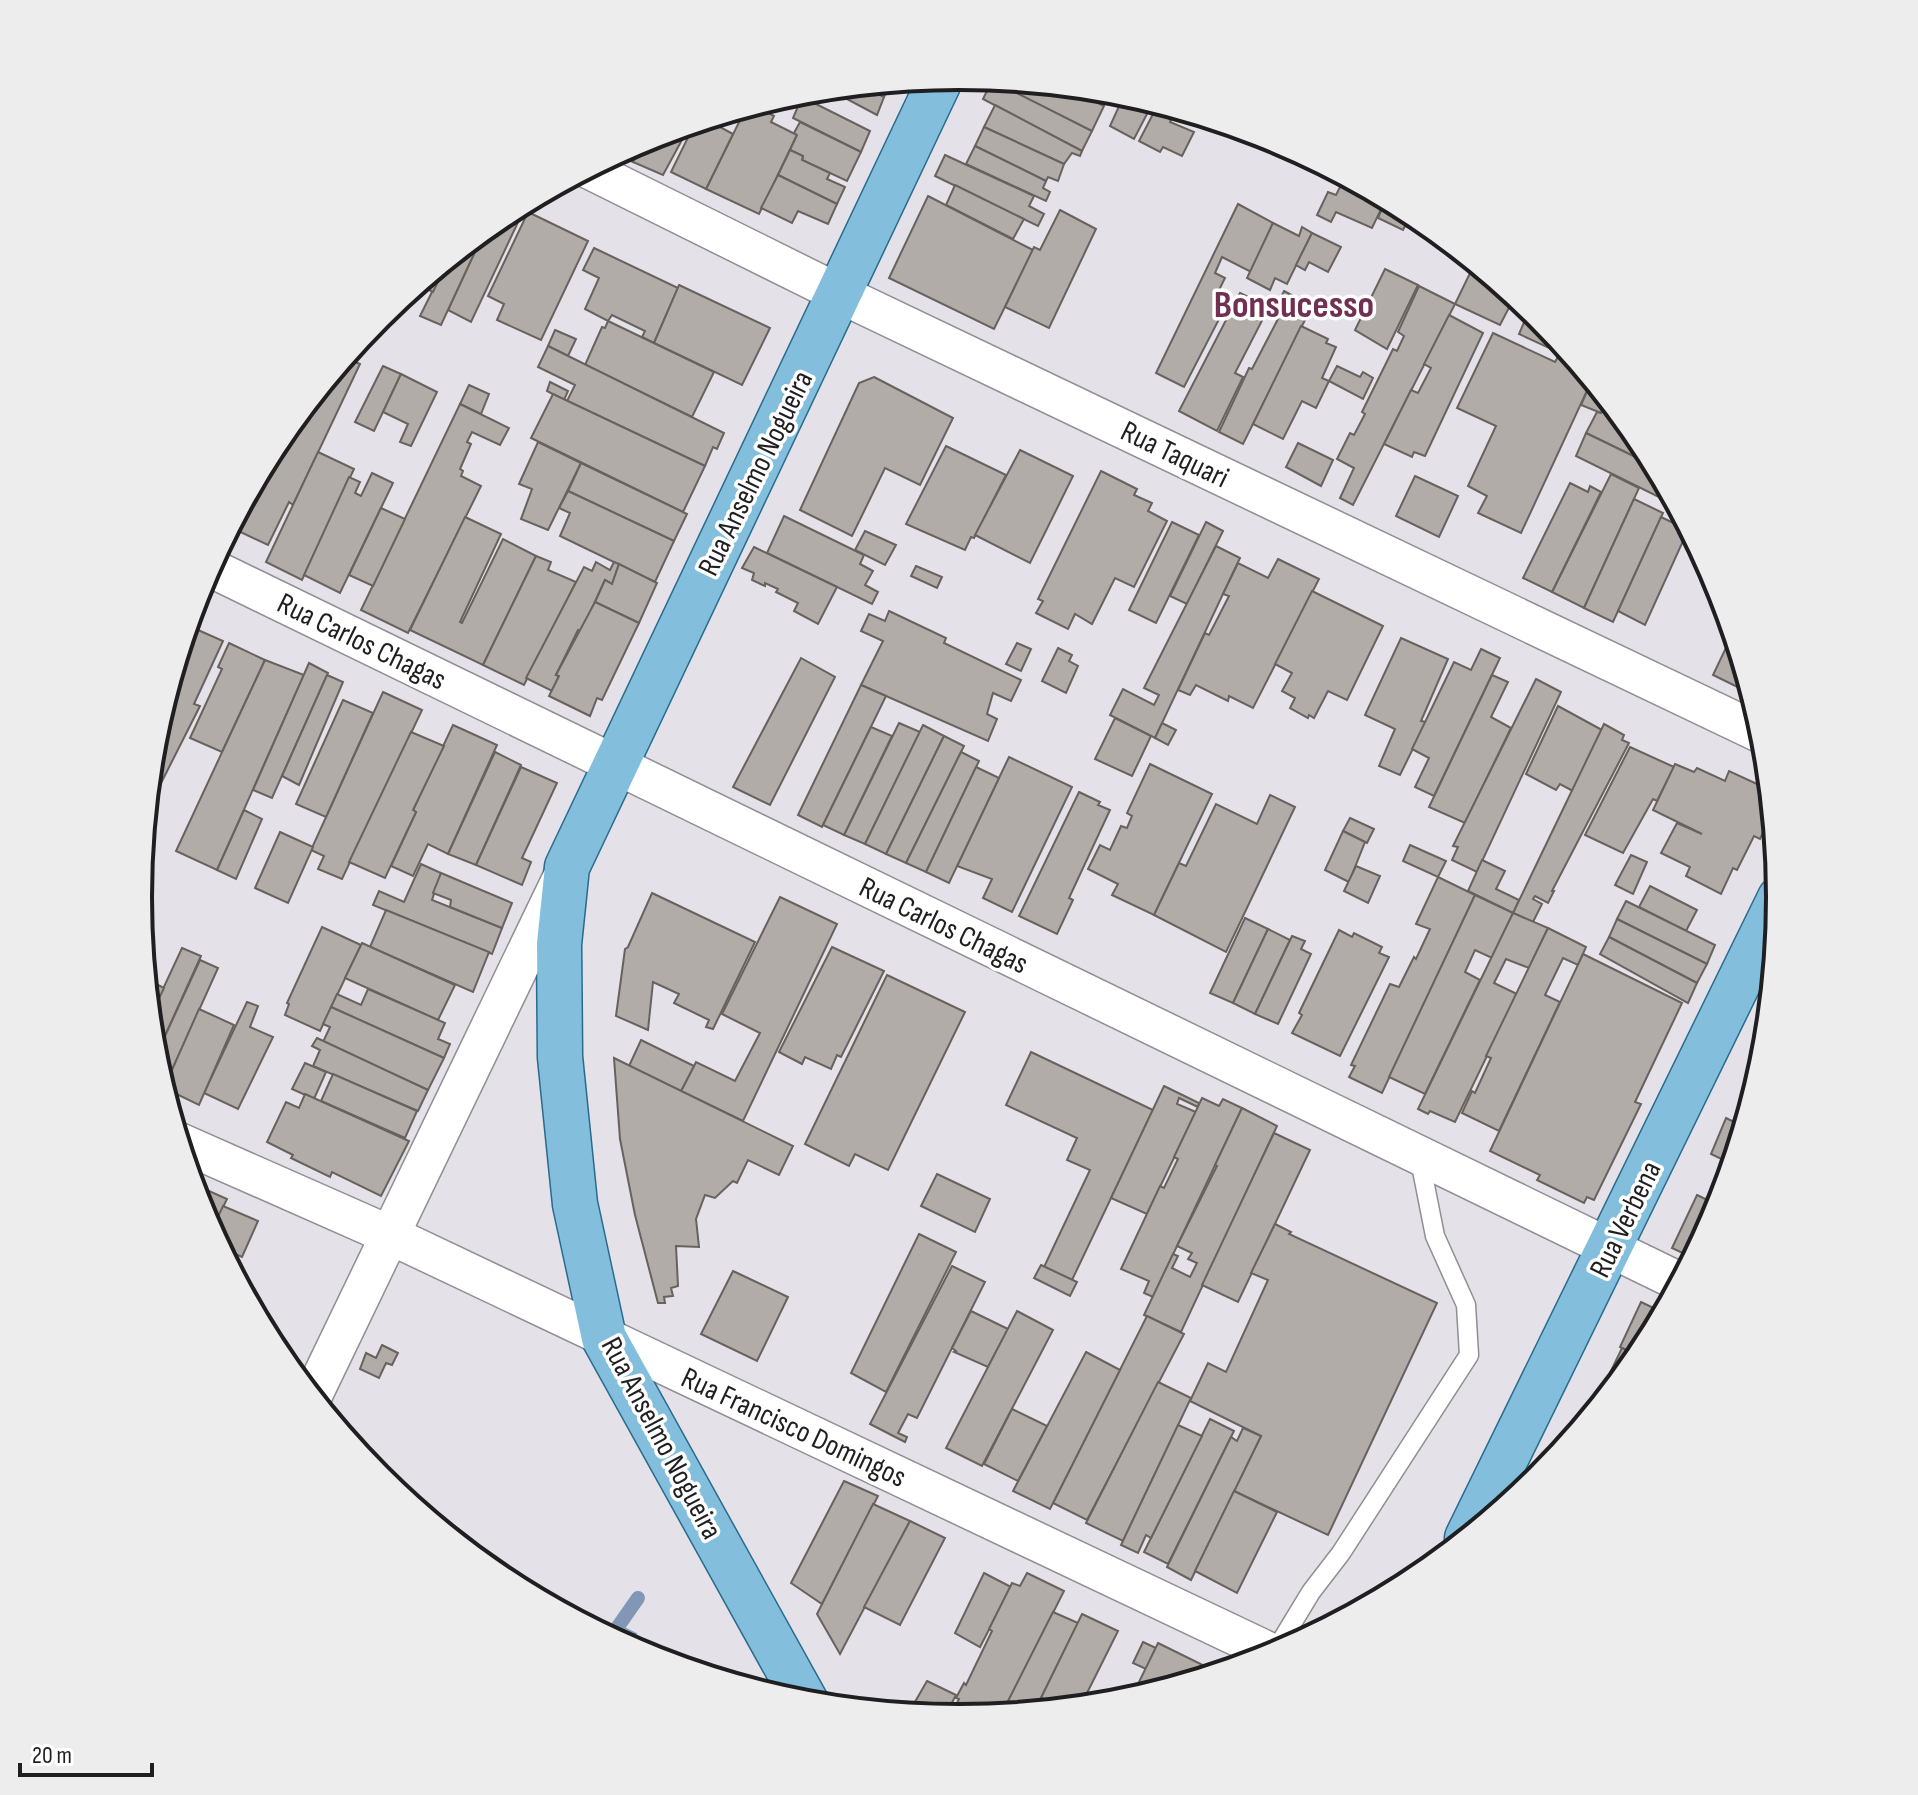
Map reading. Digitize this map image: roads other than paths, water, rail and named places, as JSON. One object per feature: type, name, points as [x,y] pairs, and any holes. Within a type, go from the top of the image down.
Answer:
[{"type":"main road","name":"Rua Anselmo Nogueira","points":[[798,1688],[604,1338],[575,1204],[560,1057],[559,944],[567,867],[935,91]]},
{"type":"main road","name":"Rua Verbena","points":[[1478,1516],[1765,928]]},
{"type":"street","name":"Rua Taquari","points":[[599,175],[840,294],[1748,727]]},
{"type":"street","name":"Rua Carlos Chagas","points":[[220,572],[1671,1278]]},
{"type":"street","name":"Rua Anselmo Nogueira","points":[[317,1387],[567,867]]},
{"type":"street","name":"Rua Francisco Domingos","points":[[191,1147],[392,1236],[1260,1647]]},
{"type":"lane","points":[[1285,1636],[1311,1592],[1341,1553],[1469,1355],[1466,1305],[1435,1236],[1419,1155]]},
{"type":"water","points":[[614,1623],[636,1634],[634,1637],[611,1626]]},
{"type":"waterway","points":[[617,1629],[638,1598]]},
{"type":"district","name":"Bonsucesso","points":[[1294,304]]}]
